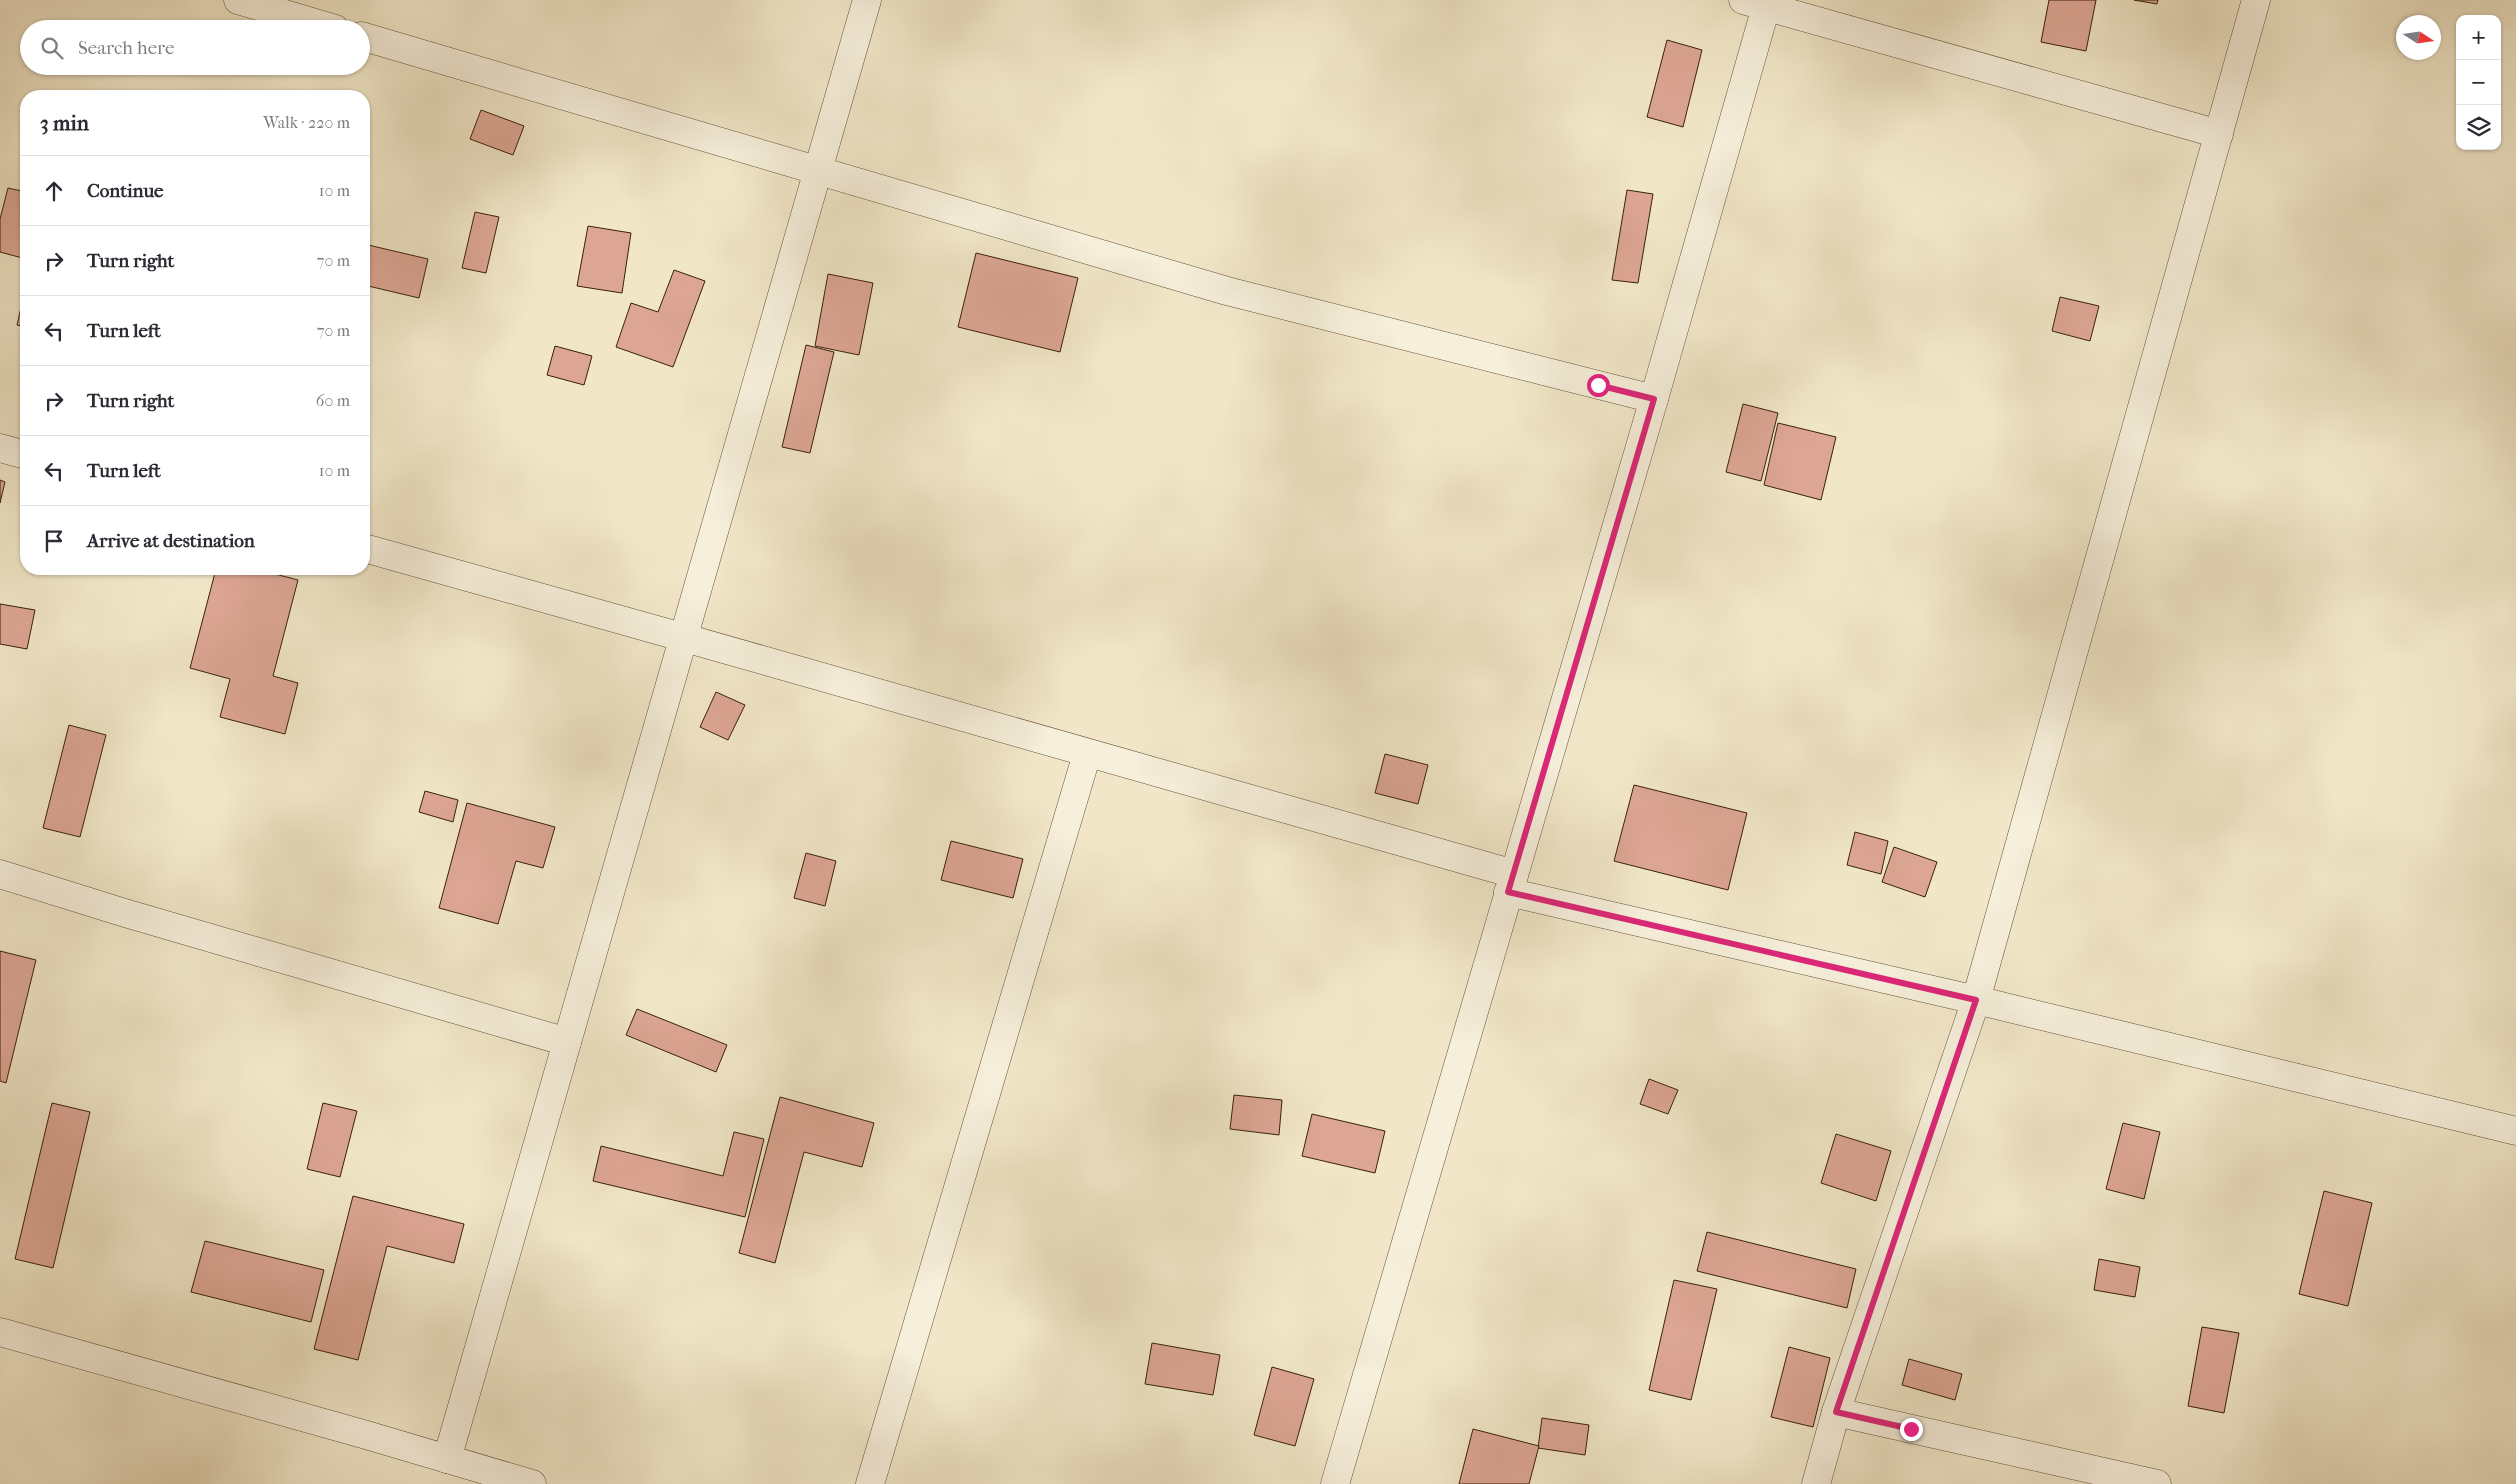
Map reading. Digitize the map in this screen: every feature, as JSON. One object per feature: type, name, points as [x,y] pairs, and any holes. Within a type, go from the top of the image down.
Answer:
[{"type":"street","points":[[238,0],[306,20]]},
{"type":"street","points":[[447,1458],[819,171],[866,0]]},
{"type":"street","points":[[1816,1484],[1836,1412],[1976,1000],[2256,0]]},
{"type":"street","points":[[1335,1484],[1654,399],[1759,2],[2218,134]]},
{"type":"street","points":[[370,39],[1227,291],[1654,399]]},
{"type":"street","points":[[0,448],[20,453]]},
{"type":"street","points":[[370,550],[684,636],[1087,754],[1511,883],[1976,1000],[2516,1131]]},
{"type":"street","points":[[870,1484],[1087,754]]},
{"type":"street","points":[[0,874],[125,913],[567,1042]]},
{"type":"street","points":[[0,1332],[447,1458],[532,1484]]},
{"type":"street","points":[[1836,1412],[2156,1484]]},
{"type":"building","points":[[2049,0],[2096,0],[2086,51],[2041,42]]},
{"type":"building","points":[[2134,0],[2158,0],[2157,4]]},
{"type":"building","points":[[1667,40],[1702,50],[1683,127],[1647,117]]},
{"type":"building","points":[[481,110],[524,126],[513,155],[470,139]]},
{"type":"building","points":[[8,188],[20,191],[20,257],[0,252],[0,219]]},
{"type":"building","points":[[1627,190],[1653,194],[1638,283],[1612,280]]},
{"type":"building","points":[[475,212],[499,217],[486,273],[462,268]]},
{"type":"building","points":[[588,226],[631,233],[622,293],[577,286]]},
{"type":"building","points":[[370,245],[428,259],[419,298],[370,286]]},
{"type":"building","points":[[976,253],[1078,278],[1060,352],[958,327]]},
{"type":"building","points":[[674,270],[705,281],[673,367],[616,347],[631,303],[658,312]]},
{"type":"building","points":[[828,274],[873,283],[859,355],[815,346]]},
{"type":"building","points":[[2060,297],[2099,306],[2090,341],[2052,331]]},
{"type":"building","points":[[20,312],[20,326],[17,325]]},
{"type":"building","points":[[806,345],[834,352],[810,453],[782,447]]},
{"type":"building","points":[[555,346],[592,356],[584,385],[547,375]]},
{"type":"building","points":[[1743,404],[1778,413],[1761,481],[1726,472]]},
{"type":"building","points":[[1778,423],[1836,437],[1821,500],[1764,485]]},
{"type":"building","points":[[0,480],[5,482],[0,503]]},
{"type":"building","points":[[214,575],[279,575],[298,580],[273,676],[298,683],[285,734],[220,717],[230,679],[190,668]]},
{"type":"building","points":[[0,604],[35,610],[27,649],[0,644]]},
{"type":"building","points":[[716,692],[745,705],[728,740],[700,727]]},
{"type":"building","points":[[69,725],[106,735],[80,837],[43,828]]},
{"type":"building","points":[[1385,754],[1428,765],[1418,804],[1375,793]]},
{"type":"building","points":[[1634,785],[1747,813],[1728,890],[1614,861]]},
{"type":"building","points":[[425,791],[458,800],[453,822],[419,812]]},
{"type":"building","points":[[467,803],[555,827],[543,868],[516,861],[498,924],[439,908]]},
{"type":"building","points":[[1855,832],[1888,841],[1881,874],[1847,865]]},
{"type":"building","points":[[951,841],[1023,859],[1013,898],[941,880]]},
{"type":"building","points":[[1894,847],[1937,862],[1925,897],[1882,882]]},
{"type":"building","points":[[806,853],[836,861],[825,906],[794,898]]},
{"type":"building","points":[[0,951],[36,960],[6,1083],[0,1081]]},
{"type":"building","points":[[637,1009],[727,1045],[716,1072],[626,1035]]},
{"type":"building","points":[[1649,1079],[1678,1090],[1668,1114],[1640,1104]]},
{"type":"building","points":[[1234,1095],[1282,1100],[1279,1135],[1230,1129]]},
{"type":"building","points":[[780,1097],[874,1123],[862,1167],[804,1152],[775,1263],[739,1253]]},
{"type":"building","points":[[52,1103],[90,1112],[53,1268],[15,1259]]},
{"type":"building","points":[[323,1103],[357,1111],[340,1177],[307,1169]]},
{"type":"building","points":[[1312,1114],[1385,1131],[1375,1173],[1302,1156]]},
{"type":"building","points":[[2123,1123],[2160,1132],[2144,1199],[2106,1189]]},
{"type":"building","points":[[734,1132],[764,1139],[745,1217],[593,1181],[601,1146],[723,1176]]},
{"type":"building","points":[[1836,1134],[1891,1151],[1876,1201],[1821,1183]]},
{"type":"building","points":[[2324,1191],[2372,1203],[2348,1306],[2299,1294]]},
{"type":"building","points":[[353,1196],[464,1224],[454,1263],[387,1246],[358,1360],[314,1349]]},
{"type":"building","points":[[1707,1232],[1856,1269],[1847,1308],[1697,1271]]},
{"type":"building","points":[[205,1241],[324,1270],[311,1322],[191,1292]]},
{"type":"building","points":[[2099,1259],[2140,1267],[2135,1297],[2094,1290]]},
{"type":"building","points":[[1674,1280],[1717,1289],[1691,1400],[1649,1390]]},
{"type":"building","points":[[2202,1327],[2239,1333],[2224,1413],[2188,1406]]},
{"type":"building","points":[[1152,1343],[1220,1355],[1213,1395],[1145,1384]]},
{"type":"building","points":[[1789,1347],[1830,1358],[1813,1427],[1771,1417]]},
{"type":"building","points":[[1909,1359],[1962,1374],[1955,1400],[1902,1385]]},
{"type":"building","points":[[1272,1367],[1314,1379],[1295,1446],[1254,1435]]},
{"type":"building","points":[[1542,1418],[1589,1425],[1585,1455],[1538,1448]]},
{"type":"building","points":[[1473,1429],[1539,1446],[1529,1484],[1459,1484]]},
{"type":"route","points":[[1598,385],[1654,399],[1508,892],[1976,1000],[1836,1412],[1911,1429]]}]
